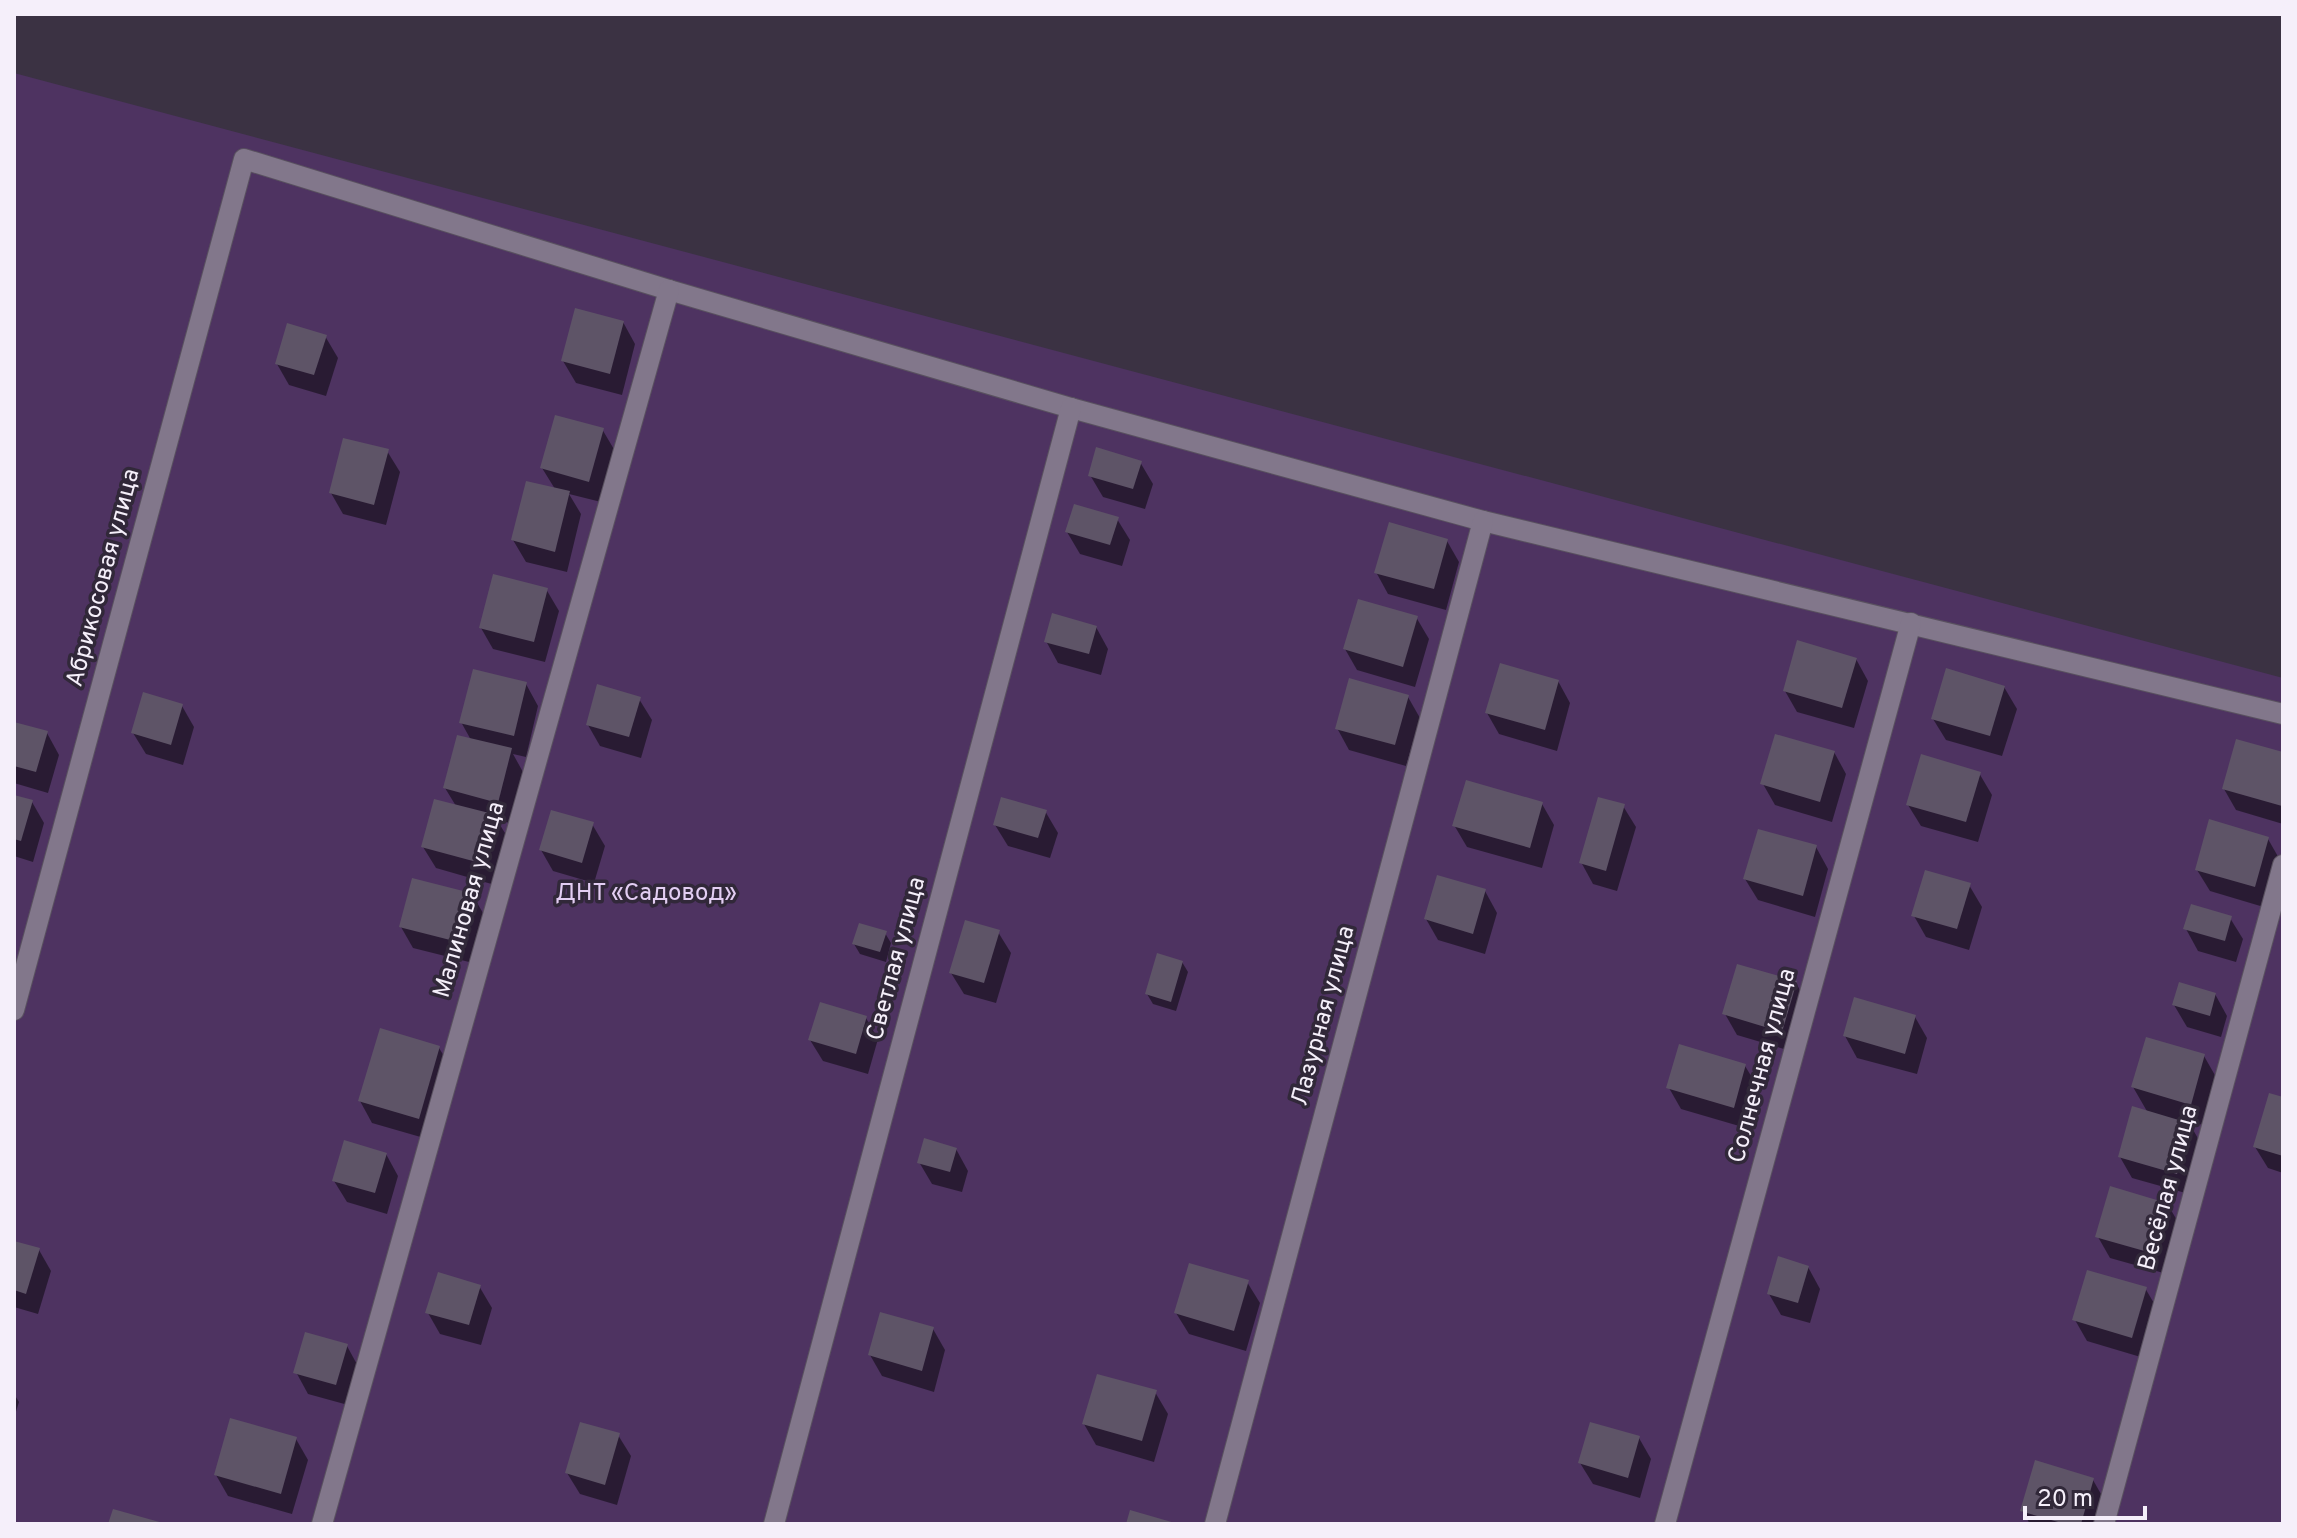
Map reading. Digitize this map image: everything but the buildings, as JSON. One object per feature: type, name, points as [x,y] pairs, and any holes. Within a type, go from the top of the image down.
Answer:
[{"type":"street","name":"Абрикосовая улица","points":[[14,1010],[244,159],[669,290]]},
{"type":"street","points":[[669,290],[1071,408],[1483,521],[2283,714]]},
{"type":"street","name":"Малиновая улица","points":[[322,1524],[669,290]]},
{"type":"street","name":"Светлая улица","points":[[774,1524],[1071,408]]},
{"type":"street","name":"Лазурная улица","points":[[1215,1524],[1483,521]]},
{"type":"street","name":"Солнечная улица","points":[[1665,1524],[1911,623]]},
{"type":"street","name":"Весёлая улица","points":[[2104,1524],[2283,865]]},
{"type":"green space","name":"ДНТ «Садовод»","points":[[14,73],[2283,678],[2283,1524],[14,1524]]}]
